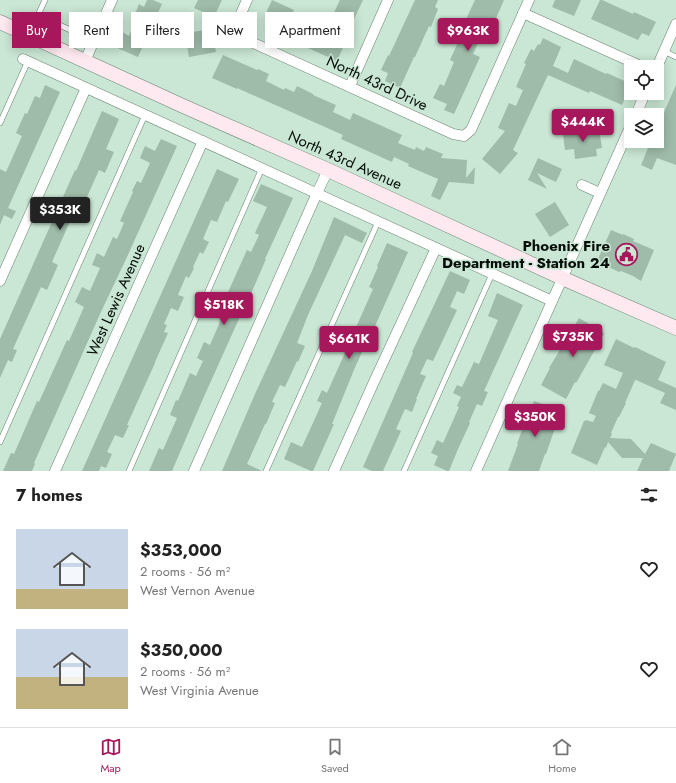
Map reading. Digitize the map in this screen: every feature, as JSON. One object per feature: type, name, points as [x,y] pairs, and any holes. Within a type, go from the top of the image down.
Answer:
[{"type":"main road","name":"North 43rd Avenue","points":[[0,22],[328,170],[562,278],[676,328]]},
{"type":"street","points":[[107,12],[112,0]]},
{"type":"street","name":"North 43rd Drive","points":[[247,0],[239,18],[238,31],[249,41],[453,134],[464,136],[471,130],[524,13]]},
{"type":"street","points":[[350,86],[388,0]]},
{"type":"street","points":[[529,0],[524,13],[628,60]]},
{"type":"street","points":[[660,60],[676,24]]},
{"type":"street","points":[[85,61],[91,48]]},
{"type":"street","points":[[25,60],[552,301]]},
{"type":"street","points":[[0,281],[86,88]]},
{"type":"street","points":[[476,471],[624,140]]},
{"type":"street","name":"West Lewis Avenue","points":[[56,471],[203,141]]},
{"type":"street","points":[[194,471],[328,170]]},
{"type":"street","points":[[582,185],[600,193]]},
{"type":"street","points":[[334,471],[436,248]]},
{"type":"lane","points":[[45,0],[38,15],[69,29]]},
{"type":"lane","points":[[664,51],[676,56]]},
{"type":"lane","points":[[0,123],[25,60]]},
{"type":"lane","points":[[0,442],[145,115]]},
{"type":"lane","points":[[129,471],[262,168]]},
{"type":"lane","points":[[266,471],[378,222]]},
{"type":"lane","points":[[404,471],[492,274]]},
{"type":"building","points":[[147,0],[153,0],[162,4],[158,12],[136,12],[139,4],[144,7]]},
{"type":"building","points":[[198,0],[222,0],[216,12],[203,12],[194,8]]},
{"type":"building","points":[[272,0],[294,10],[293,12],[266,12]]},
{"type":"building","points":[[340,0],[363,0],[354,19],[354,12],[334,12]]},
{"type":"building","points":[[415,0],[438,0],[435,7],[438,9],[431,27],[429,26],[400,88],[385,81],[388,73],[381,70]]},
{"type":"building","points":[[475,0],[504,0],[487,39],[481,37],[473,54],[480,57],[454,114],[444,110],[447,104],[433,98],[440,84],[444,86],[454,62],[450,60],[464,29],[462,28]]},
{"type":"building","points":[[555,0],[581,0],[574,16],[552,7]]},
{"type":"building","points":[[600,0],[633,14],[634,12],[656,22],[649,36],[642,33],[638,40],[591,19]]},
{"type":"building","points":[[202,30],[202,48],[215,48],[216,52],[189,57],[188,48],[194,48],[194,32]]},
{"type":"building","points":[[131,31],[131,48],[142,48],[138,57],[117,48],[123,48],[123,33],[129,36]]},
{"type":"building","points":[[543,38],[561,47],[553,66],[568,73],[574,59],[624,81],[624,100],[622,105],[590,91],[589,93],[548,75],[513,150],[518,153],[500,174],[482,159],[505,131],[498,128],[509,103],[516,106],[523,90],[516,87],[526,64],[524,63],[531,49],[534,51],[538,44],[540,45]]},
{"type":"building","points":[[308,48],[343,48],[337,61]]},
{"type":"building","points":[[223,55],[269,74],[266,81],[284,90],[285,88],[294,92],[297,86],[336,105],[333,112],[350,120],[353,113],[402,135],[398,143],[415,150],[416,147],[424,151],[426,147],[443,154],[441,158],[467,160],[466,178],[475,167],[474,184],[449,182],[440,200],[431,196],[438,179],[408,166],[409,164],[394,157],[392,162],[341,139],[343,135],[212,78]]},
{"type":"building","points":[[45,85],[60,92],[8,208],[16,211],[12,219],[4,215],[0,225],[0,169],[6,172],[22,136],[16,133],[35,96],[40,98]]},
{"type":"building","points":[[676,85],[676,165],[657,158],[652,170],[641,165],[648,148],[664,148],[664,112]]},
{"type":"building","points":[[102,111],[119,119],[106,149],[114,152],[105,173],[99,170],[83,206],[88,209],[82,222],[72,217],[52,262],[58,265],[47,290],[41,287],[13,349],[17,350],[12,362],[8,360],[0,378],[0,339]]},
{"type":"building","points":[[599,129],[602,148],[596,149],[597,156],[575,159],[574,149],[565,150],[563,134]]},
{"type":"building","points":[[161,139],[177,146],[100,314],[34,463],[35,464],[32,471],[3,471],[11,453],[14,454],[37,401],[39,402],[67,340],[69,341],[84,307],[75,302],[82,287],[90,291],[100,268],[92,265],[97,253],[104,257],[113,237],[117,239],[124,223],[120,221],[133,192],[132,191],[137,181],[141,183],[150,163],[140,158],[145,146],[155,151]]},
{"type":"building","points":[[538,158],[562,169],[556,182],[537,173],[547,189],[528,180]]},
{"type":"building","points":[[217,169],[239,179],[228,202],[226,201],[217,222],[211,220],[203,239],[209,242],[203,254],[200,252],[189,278],[186,276],[178,295],[184,297],[178,311],[171,308],[164,324],[167,325],[164,332],[168,333],[127,425],[129,425],[123,438],[115,435],[107,452],[112,454],[106,468],[101,466],[99,471],[82,471]]},
{"type":"building","points":[[261,184],[293,198],[172,471],[149,471],[159,448],[163,450],[177,418],[170,415],[176,400],[178,401],[190,373],[196,376],[203,361],[197,358],[204,342],[210,345],[228,303],[224,301],[247,250],[251,252],[259,235],[255,233],[267,207],[253,201]]},
{"type":"building","points":[[555,202],[569,225],[550,237],[535,214]]},
{"type":"building","points":[[334,217],[367,233],[362,243],[345,235],[308,315],[297,343],[305,346],[285,387],[280,385],[272,402],[275,403],[247,464],[262,471],[222,471],[255,394],[312,271]]},
{"type":"building","name":"Phoenix Fire Department - Station 24","points":[[611,230],[634,239],[633,241],[654,250],[641,281],[633,276],[621,271],[619,272],[600,263],[598,259]]},
{"type":"building","points":[[387,243],[408,252],[356,365],[332,424],[334,424],[313,471],[311,471],[284,459],[291,442],[302,447],[322,403],[317,401],[322,390],[327,393],[348,346],[341,343],[347,328],[354,332],[373,289],[369,287]]},
{"type":"building","points":[[450,271],[470,280],[464,294],[457,291],[450,307],[457,310],[433,361],[427,359],[420,374],[426,376],[412,412],[405,409],[396,429],[401,431],[383,471],[372,471],[363,467],[413,353],[412,352]]},
{"type":"building","points":[[497,293],[523,305],[484,391],[488,392],[482,406],[477,404],[449,471],[447,471],[434,465],[438,456],[431,453],[437,440],[443,443],[459,407],[457,406],[461,397],[453,393],[457,385],[462,387],[474,362],[479,364],[498,320],[488,316]]},
{"type":"building","points":[[579,318],[604,334],[566,399],[541,385],[549,368]]},
{"type":"building","points":[[616,339],[666,362],[658,380],[676,388],[676,410],[660,403],[665,393],[635,380],[610,438],[631,439],[645,454],[651,443],[676,454],[669,471],[637,471],[643,458],[622,458],[608,442],[597,465],[571,453],[584,421],[586,420],[593,422],[596,416],[589,413],[603,383],[616,389],[623,373],[604,365]]},
{"type":"building","points":[[534,401],[561,411],[546,454],[539,471],[508,471],[522,430]]},
{"type":"place","name":"Phoenix Fire Department - Station 24","points":[[626,255]]}]
